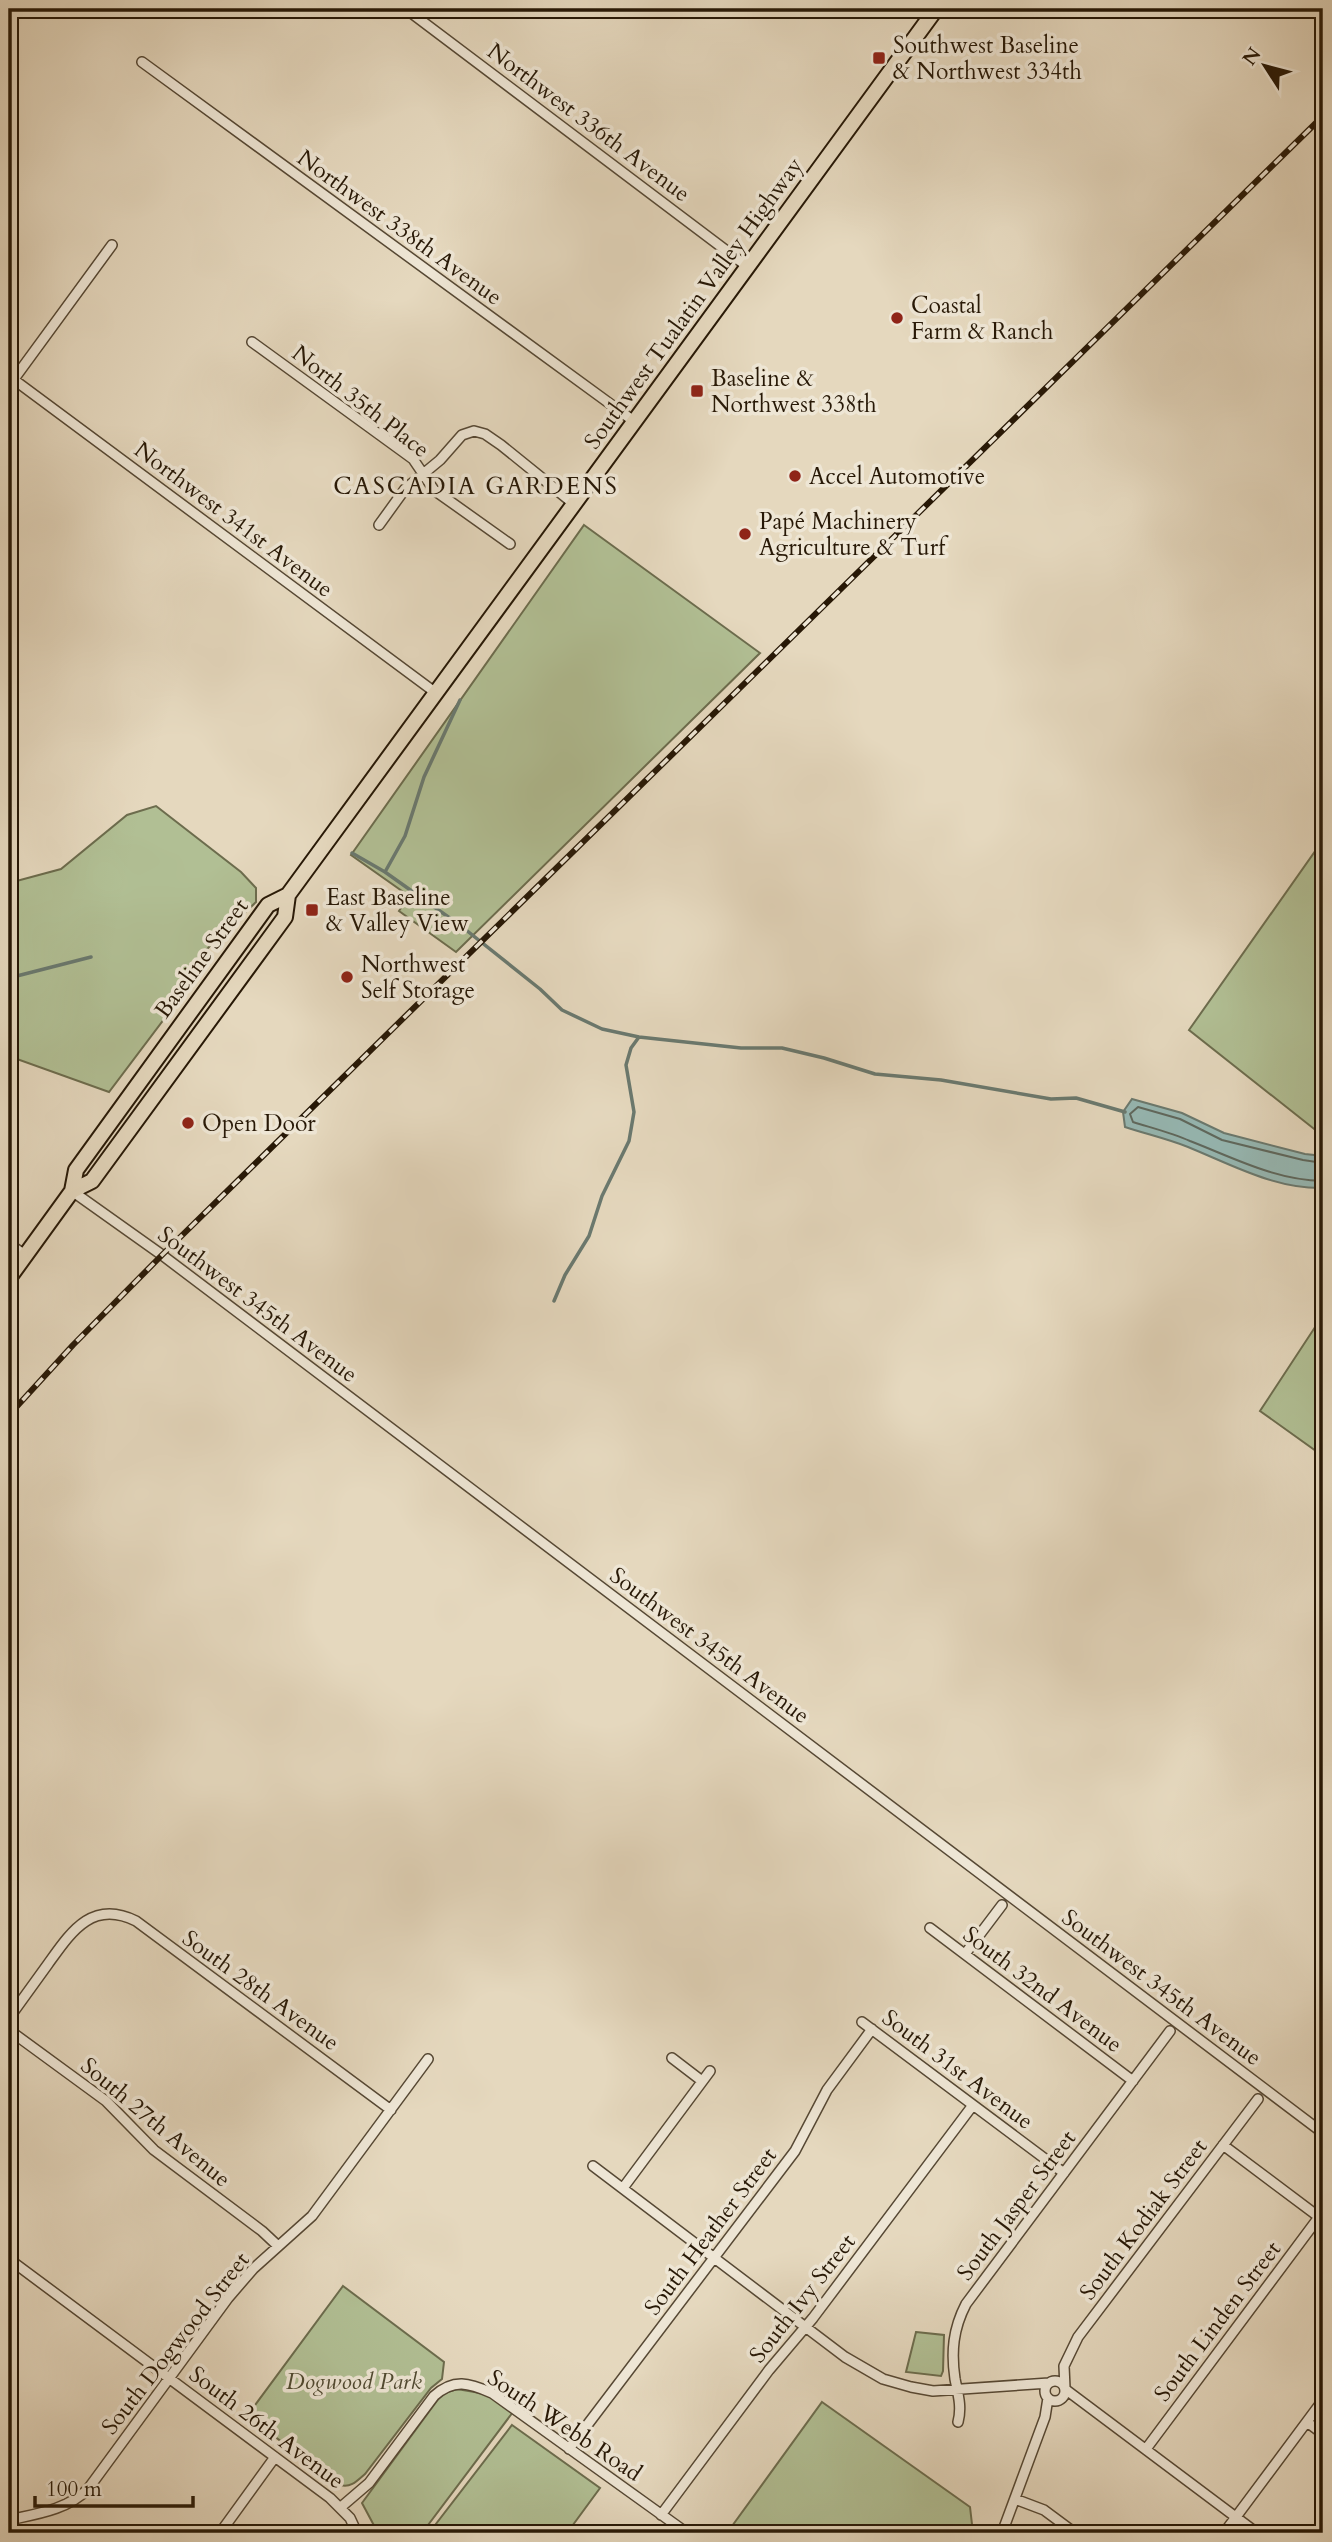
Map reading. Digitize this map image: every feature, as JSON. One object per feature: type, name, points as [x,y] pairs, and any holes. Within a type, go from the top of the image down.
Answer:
[{"type":"highway","name":"Southwest Tualatin Valley Highway","points":[[288,895],[936,9]]},
{"type":"highway","name":"Baseline Street","points":[[9,1278],[72,1191],[76,1170],[268,905],[288,895]]},
{"type":"highway","name":"Baseline Street","points":[[72,1191],[92,1181],[285,917],[288,895]]},
{"type":"street","name":"Northwest 336th Avenue","points":[[406,9],[748,267]]},
{"type":"street","name":"Northwest 338th Avenue","points":[[142,62],[635,422]]},
{"type":"street","points":[[11,377],[112,245]]},
{"type":"street","name":"North 35th Place","points":[[252,342],[412,459],[434,490],[510,544]]},
{"type":"street","name":"Northwest 341st Avenue","points":[[11,377],[436,693]]},
{"type":"street","points":[[379,525],[405,489],[446,455],[462,435],[474,431],[485,434],[574,504]]},
{"type":"street","name":"Southwest 345th Avenue","points":[[72,1191],[162,1255],[1323,2133]]},
{"type":"street","points":[[9,1244],[25,1255]]},
{"type":"street","points":[[965,1954],[1002,1905]]},
{"type":"street","name":"South 28th Avenue","points":[[9,2018],[69,1935],[85,1921],[103,1914],[115,1913],[135,1921],[391,2110]]},
{"type":"street","name":"South 32nd Avenue","points":[[930,1928],[1133,2081]]},
{"type":"street","name":"South 31st Avenue","points":[[862,2022],[1064,2173]]},
{"type":"street","name":"South Heather Street","points":[[569,2449],[795,2151],[827,2090],[872,2029]]},
{"type":"street","name":"South 27th Avenue","points":[[9,2030],[106,2101],[153,2150],[262,2231],[278,2246]]},
{"type":"street","name":"South Jasper Street","points":[[958,2422],[960,2407],[953,2349],[954,2332],[971,2295],[1170,2032]]},
{"type":"street","points":[[672,2058],[702,2081]]},
{"type":"street","name":"South Dogwood Street","points":[[9,2520],[46,2512],[81,2496],[234,2291],[312,2216],[428,2059]]},
{"type":"street","points":[[623,2188],[710,2071]]},
{"type":"street","name":"South Kodiak Street","points":[[1051,2382],[1064,2366],[1078,2337],[1258,2099]]},
{"type":"street","name":"South Ivy Street","points":[[661,2515],[973,2105]]},
{"type":"street","points":[[1223,2145],[1321,2219]]},
{"type":"street","points":[[593,2166],[860,2367],[883,2379],[911,2387],[957,2390],[1061,2383],[1080,2401],[1257,2533]]},
{"type":"street","name":"South Linden Street","points":[[1146,2449],[1321,2219]]},
{"type":"street","name":"South 26th Avenue","points":[[9,2259],[341,2507],[357,2533]]},
{"type":"street","name":"South Kodiak Street","points":[[1064,2366],[1065,2388]]},
{"type":"street","name":"South Webb Road","points":[[341,2507],[369,2483],[434,2396],[441,2389],[458,2382],[469,2383],[492,2393],[687,2533]]},
{"type":"street","points":[[1051,2382],[1045,2389],[1053,2398]]},
{"type":"street","points":[[1030,2386],[1053,2398],[1080,2401]]},
{"type":"street","points":[[1002,2533],[1053,2398],[1065,2394],[1065,2388]]},
{"type":"street","points":[[1224,2533],[1323,2400]]},
{"type":"street","points":[[1307,2422],[1323,2434]]},
{"type":"street","points":[[220,2533],[275,2457]]},
{"type":"street","points":[[1015,2499],[1044,2510],[1075,2533]]},
{"type":"green space","points":[[584,525],[760,653],[456,952],[399,911],[409,896],[351,855]]},
{"type":"green space","points":[[156,806],[241,872],[256,888],[256,902],[207,949],[186,990],[109,1092],[17,1059],[9,1076],[9,883],[61,869],[127,815]]},
{"type":"green space","points":[[1323,840],[1323,1136],[1189,1030]]},
{"type":"green space","points":[[1323,1315],[1323,1456],[1260,1411]]},
{"type":"green space","name":"Dogwood Park","points":[[343,2286],[444,2362],[442,2379],[431,2388],[365,2474],[347,2486],[340,2485],[247,2416]]},
{"type":"green space","points":[[916,2332],[944,2335],[941,2376],[906,2372]]},
{"type":"green space","name":"Dogwood Park","points":[[457,2389],[486,2394],[513,2412],[422,2533],[378,2533],[362,2503],[442,2394]]},
{"type":"green space","points":[[822,2402],[970,2507],[973,2533],[727,2533]]},
{"type":"green space","points":[[512,2425],[600,2488],[567,2533],[429,2533]]},
{"type":"water","points":[[1132,1099],[1182,1113],[1224,1133],[1305,1154],[1323,1156],[1323,1188],[1288,1185],[1271,1180],[1180,1144],[1125,1127],[1123,1112]]},
{"type":"waterway","points":[[385,872],[405,836],[424,777],[460,700]]},
{"type":"waterway","points":[[352,853],[385,872],[461,926],[562,1010],[602,1029],[639,1037],[741,1048],[782,1048],[875,1074],[941,1080],[1051,1099],[1076,1098],[1125,1112]]},
{"type":"waterway","points":[[9,978],[91,957]]},
{"type":"waterway","points":[[554,1301],[565,1275],[589,1236],[602,1196],[629,1141],[634,1112],[626,1065],[631,1048],[639,1037]]},
{"type":"railway","points":[[9,1415],[73,1345],[162,1255],[1323,116]]},
{"type":"place","name":"Southwest Baseline & Northwest 334th","points":[[879,58]]},
{"type":"place","name":"Coastal Farm & Ranch","points":[[897,318]]},
{"type":"place","name":"Baseline & Northwest 338th","points":[[697,391]]},
{"type":"place","name":"Accel Automotive","points":[[795,476]]},
{"type":"place","name":"Papé Machinery Agriculture & Turf","points":[[745,534]]},
{"type":"place","name":"East Baseline & Valley View","points":[[312,910]]},
{"type":"place","name":"Northwest Self Storage","points":[[347,977]]},
{"type":"place","name":"Open Door","points":[[188,1123]]},
{"type":"district","name":"CASCADIA GARDENS","points":[[476,486]]}]
